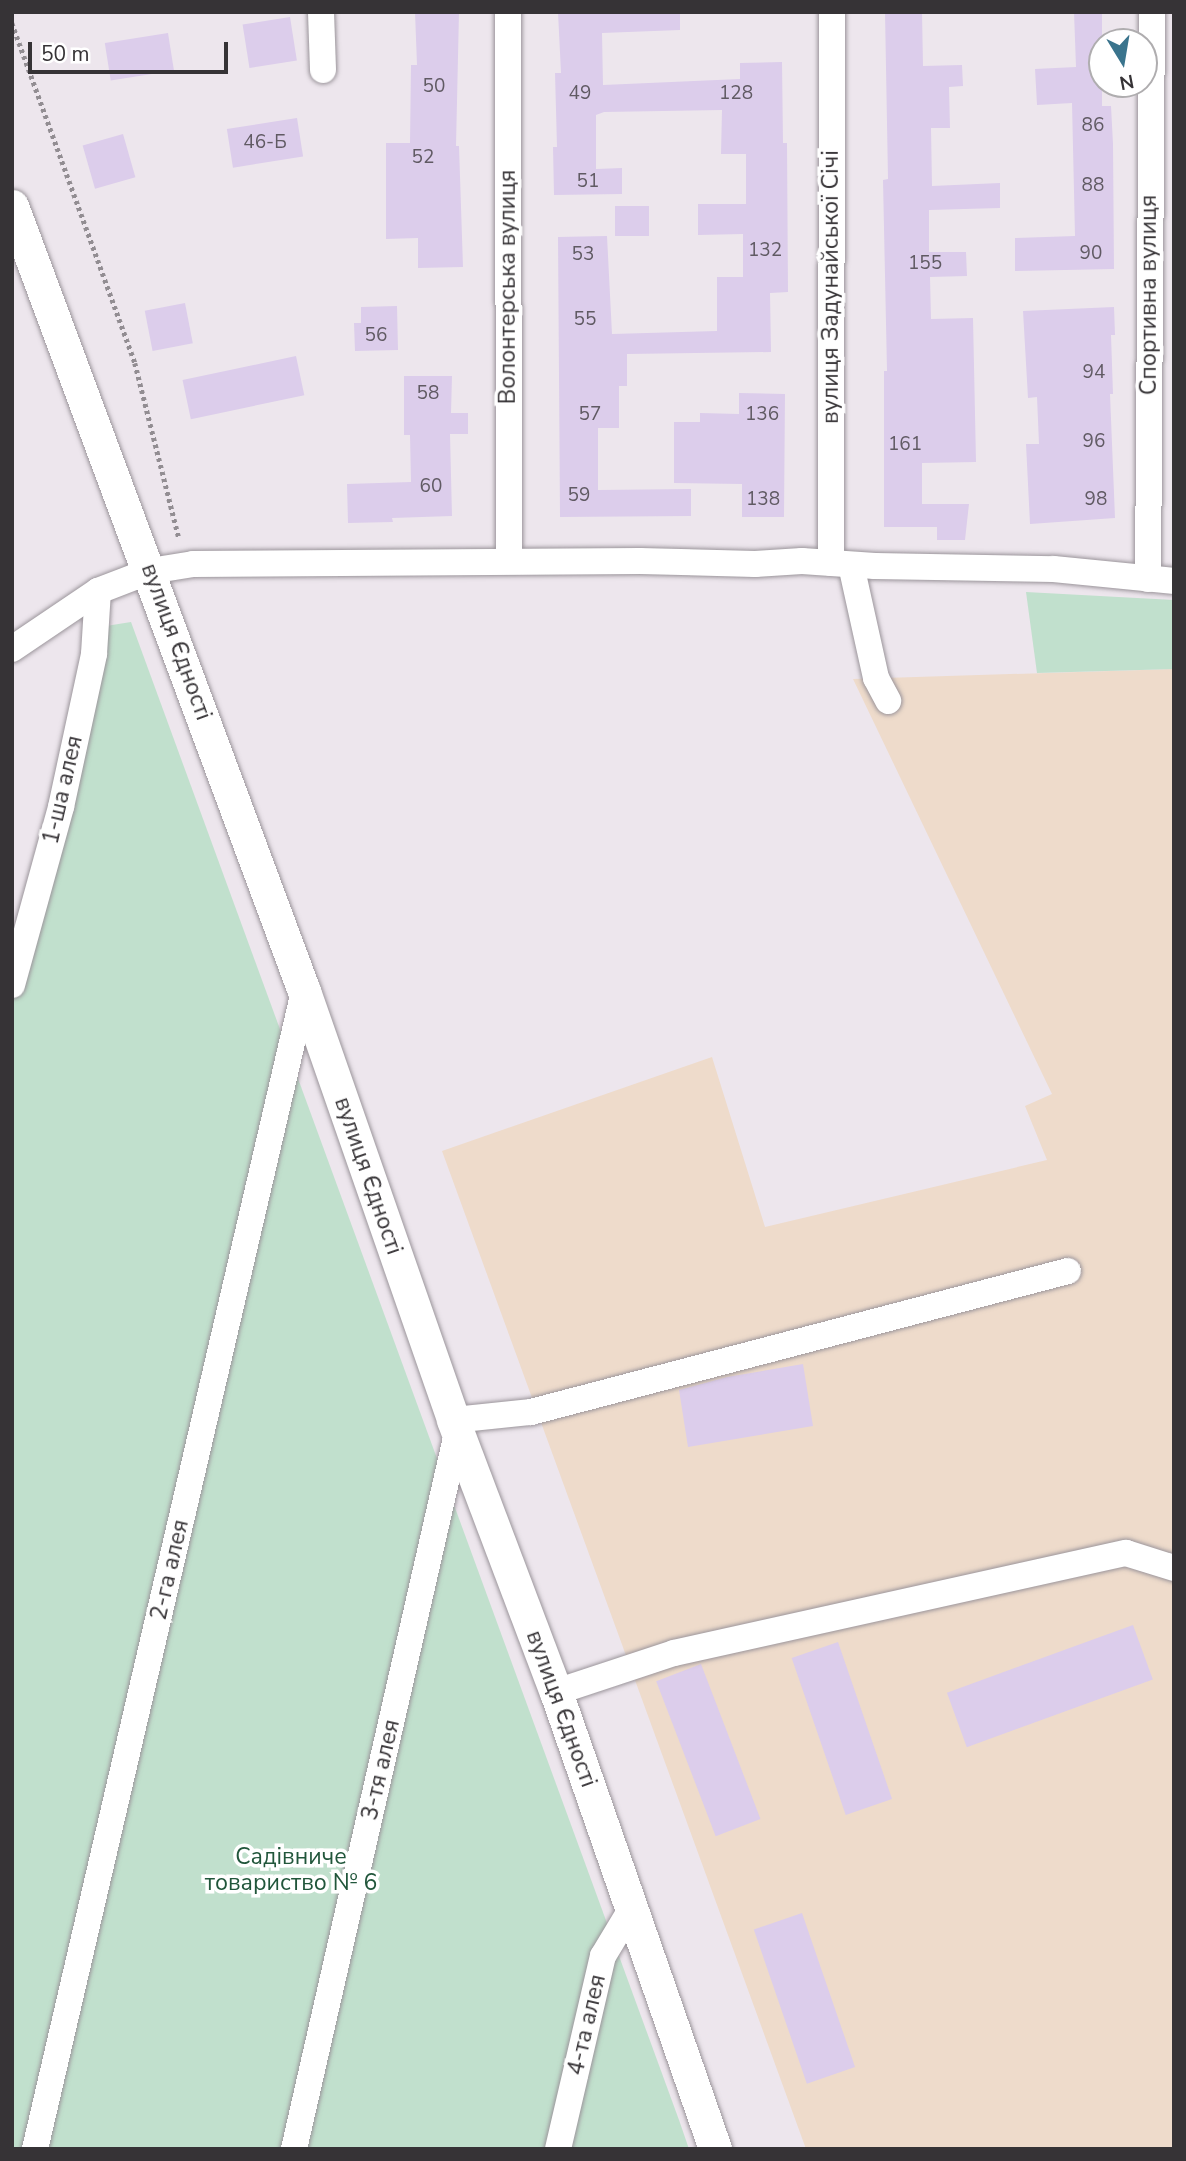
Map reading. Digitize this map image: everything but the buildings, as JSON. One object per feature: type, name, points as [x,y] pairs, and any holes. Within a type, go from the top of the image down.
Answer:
[{"type":"main road","name":"вулиця Єдності","points":[[12,206],[304,991],[455,1426],[556,1692],[715,2149]]},
{"type":"street","points":[[321,12],[323,70]]},
{"type":"street","name":"Волонтерська вулиця","points":[[508,12],[509,561]]},
{"type":"street","name":"вулиця Задунайської Січі","points":[[832,12],[841,564],[876,678],[888,701]]},
{"type":"street","name":"Спортивна вулиця","points":[[1152,12],[1161,580]]},
{"type":"street","points":[[12,649],[98,591],[150,571],[193,564],[509,561],[841,564],[1054,569],[1161,580]]},
{"type":"street","name":"1-ша алея","points":[[12,985],[61,807],[94,654],[98,591]]},
{"type":"street","name":"2-га алея","points":[[35,2149],[304,991]]},
{"type":"street","points":[[455,1426],[531,1412],[1068,1271]]},
{"type":"street","name":"3-тя алея","points":[[294,2149],[455,1426]]},
{"type":"street","points":[[556,1692],[674,1653],[1126,1553],[1174,1568]]},
{"type":"street","name":"4-та алея","points":[[558,2149],[603,1955],[632,1908]]},
{"type":"path","points":[[12,23],[135,363],[179,538]]},
{"type":"shaded area","points":[[1174,669],[1174,2149],[806,2149],[442,1151],[712,1057],[765,1227],[1047,1160],[1025,1106],[1052,1094],[853,679]]},
{"type":"green space","points":[[1026,592],[1174,600],[1174,669],[1037,673]]},
{"type":"green space","name":"Садівниче товариство № 6","points":[[131,622],[689,2149],[12,2149],[12,986],[87,629]]}]
